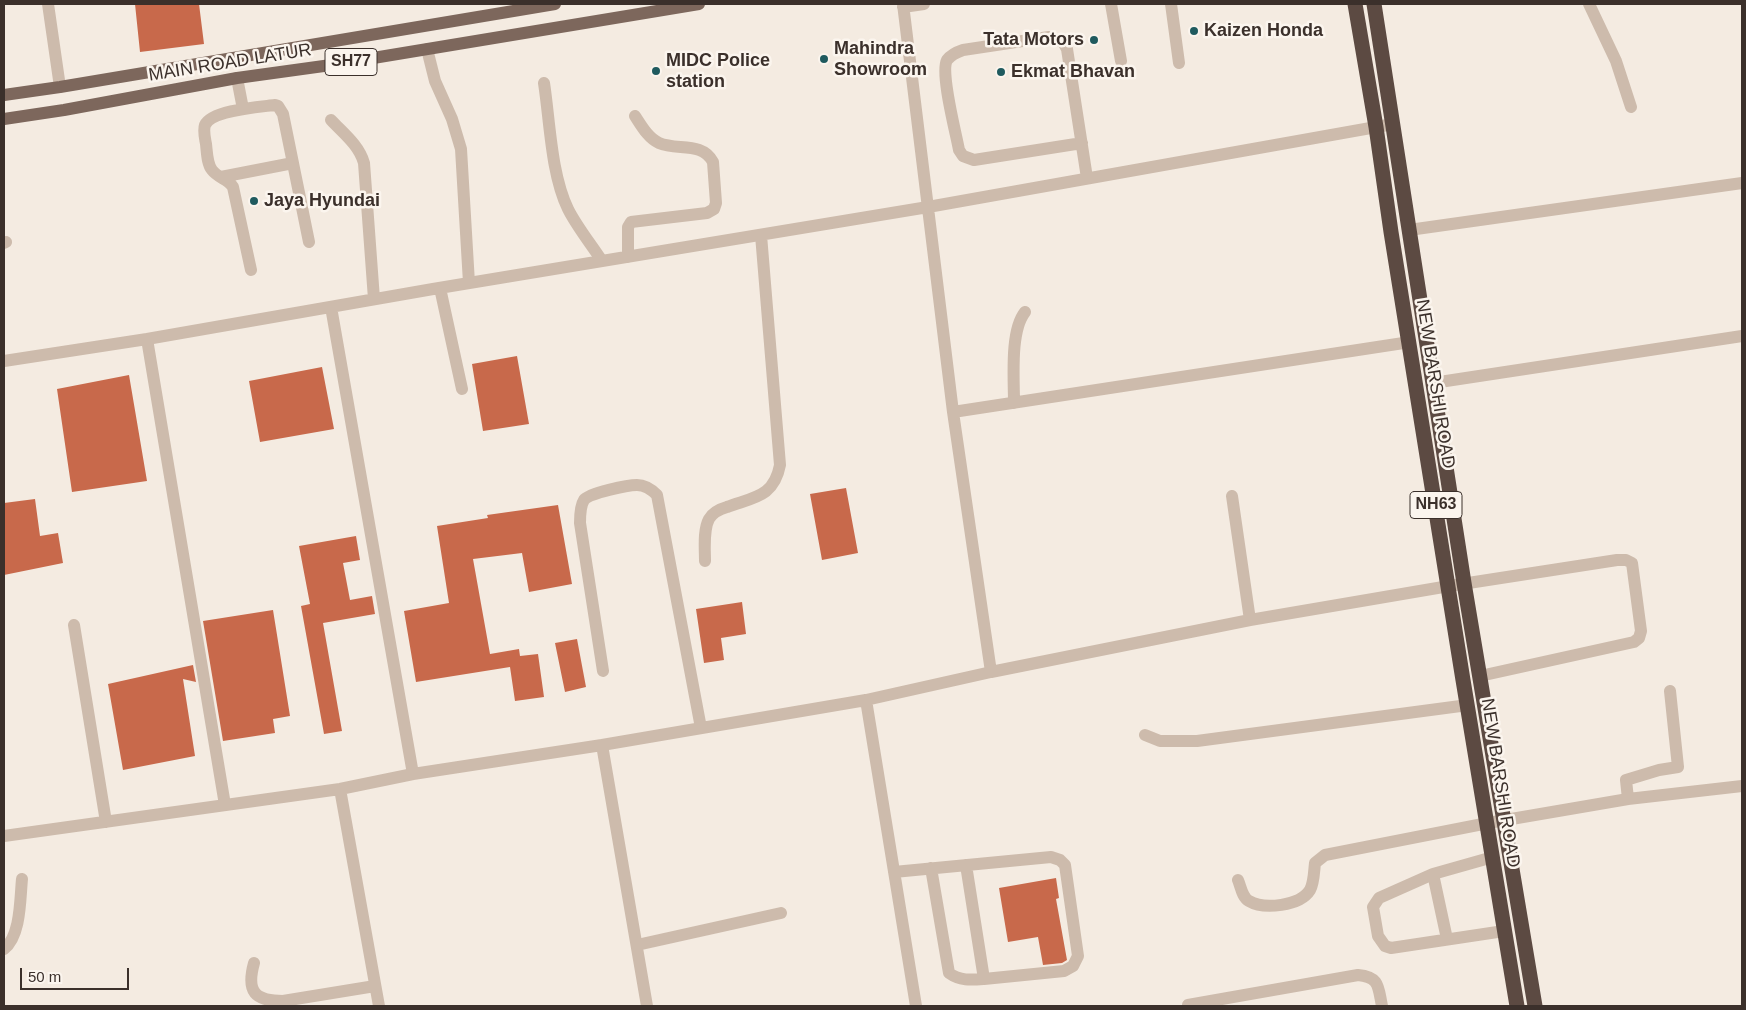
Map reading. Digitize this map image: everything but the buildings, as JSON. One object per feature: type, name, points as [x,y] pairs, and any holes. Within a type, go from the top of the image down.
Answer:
[{"type":"highway","name":"NEW BARSHI ROAD","points":[[1355,4],[1517,1006]]},
{"type":"highway","name":"NEW BARSHI ROAD","points":[[1374,4],[1464,583],[1535,1006]]},
{"type":"main road","name":"MAIN ROAD LATUR","points":[[4,95],[555,4]]},
{"type":"main road","name":"MAIN ROAD LATUR","points":[[4,118],[64,110],[237,78],[699,4]]},
{"type":"street","points":[[48,4],[60,87]]},
{"type":"street","points":[[924,4],[903,6],[953,412],[991,672]]},
{"type":"street","points":[[1111,4],[1121,61]]},
{"type":"street","points":[[1170,4],[1179,63]]},
{"type":"street","points":[[1590,4],[1616,61],[1631,107]]},
{"type":"street","points":[[1082,144],[974,160],[963,156],[959,150],[945,74],[948,59],[953,54],[963,50],[1040,38],[1049,37],[1064,42],[1068,49],[1082,144],[1087,178]]},
{"type":"street","points":[[427,49],[435,81],[452,119],[461,149],[469,283]]},
{"type":"street","points":[[237,78],[243,109]]},
{"type":"street","points":[[544,83],[556,176],[569,210],[602,261]]},
{"type":"street","points":[[251,270],[233,187],[231,183],[210,169],[208,163],[204,131],[205,125],[212,117],[243,109],[278,106],[283,114],[308,242]]},
{"type":"street","points":[[628,257],[628,227],[631,222],[707,213],[714,209],[716,203],[713,162],[710,156],[699,149],[660,144],[652,139],[635,116]]},
{"type":"street","points":[[331,120],[356,146],[364,163],[374,299]]},
{"type":"street","points":[[4,361],[147,339],[374,299],[928,207],[1393,124]]},
{"type":"street","points":[[221,177],[293,163]]},
{"type":"street","points":[[1409,230],[1742,182]]},
{"type":"street","points":[[705,561],[706,528],[709,519],[717,510],[757,496],[772,488],[778,477],[780,465],[761,235]]},
{"type":"street","points":[[440,288],[462,389]]},
{"type":"street","points":[[331,307],[413,774]]},
{"type":"street","points":[[1014,403],[1015,335],[1020,318],[1025,312]]},
{"type":"street","points":[[1433,383],[1742,336]]},
{"type":"street","points":[[147,339],[225,805]]},
{"type":"street","points":[[953,412],[1410,342]]},
{"type":"street","points":[[603,671],[580,513],[584,500],[591,494],[638,485],[650,488],[657,495],[701,728]]},
{"type":"street","points":[[1232,496],[1250,620]]},
{"type":"street","points":[[4,836],[340,789],[413,774],[602,745],[866,700],[991,672],[1250,620],[1464,583],[1617,560],[1626,560],[1632,564],[1641,631],[1639,638],[1634,642],[1480,676]]},
{"type":"street","points":[[74,625],[106,822]]},
{"type":"street","points":[[1628,799],[1626,780],[1659,770],[1678,767],[1670,691]]},
{"type":"street","points":[[866,700],[916,1006]]},
{"type":"street","points":[[1145,735],[1160,741],[1196,741],[1468,705]]},
{"type":"street","points":[[602,745],[647,1006]]},
{"type":"street","points":[[1238,880],[1244,897],[1249,901],[1259,904],[1276,905],[1294,902],[1303,897],[1310,889],[1315,863],[1325,855],[1504,820],[1628,799],[1742,786]]},
{"type":"street","points":[[340,789],[379,1006]]},
{"type":"street","points":[[894,872],[931,868],[1051,857],[1060,860],[1066,865],[1078,956],[1073,966],[1064,971],[984,979],[957,979],[949,973],[931,868]]},
{"type":"street","points":[[1493,857],[1433,874],[1378,898],[1373,907],[1378,936],[1385,946],[1392,948],[1504,931]]},
{"type":"street","points":[[966,865],[984,979]]},
{"type":"street","points":[[1433,874],[1448,939]]},
{"type":"street","points":[[4,949],[16,930],[22,879]]},
{"type":"street","points":[[637,945],[781,914]]},
{"type":"street","points":[[254,963],[250,975],[253,991],[259,998],[270,1001],[283,1001],[375,986]]},
{"type":"street","points":[[1185,1006],[1358,975],[1373,978],[1377,983],[1382,1006]]},
{"type":"place","name":"Kaizen Honda","points":[[1194,31]]},
{"type":"place","name":"Tata Motors","points":[[1094,40]]},
{"type":"place","name":"Mahindra Showroom","points":[[824,59]]},
{"type":"place","name":"MIDC Police station","points":[[656,71]]},
{"type":"place","name":"Ekmat Bhavan","points":[[1001,72]]},
{"type":"place","name":"Jaya Hyundai","points":[[254,201]]}]
